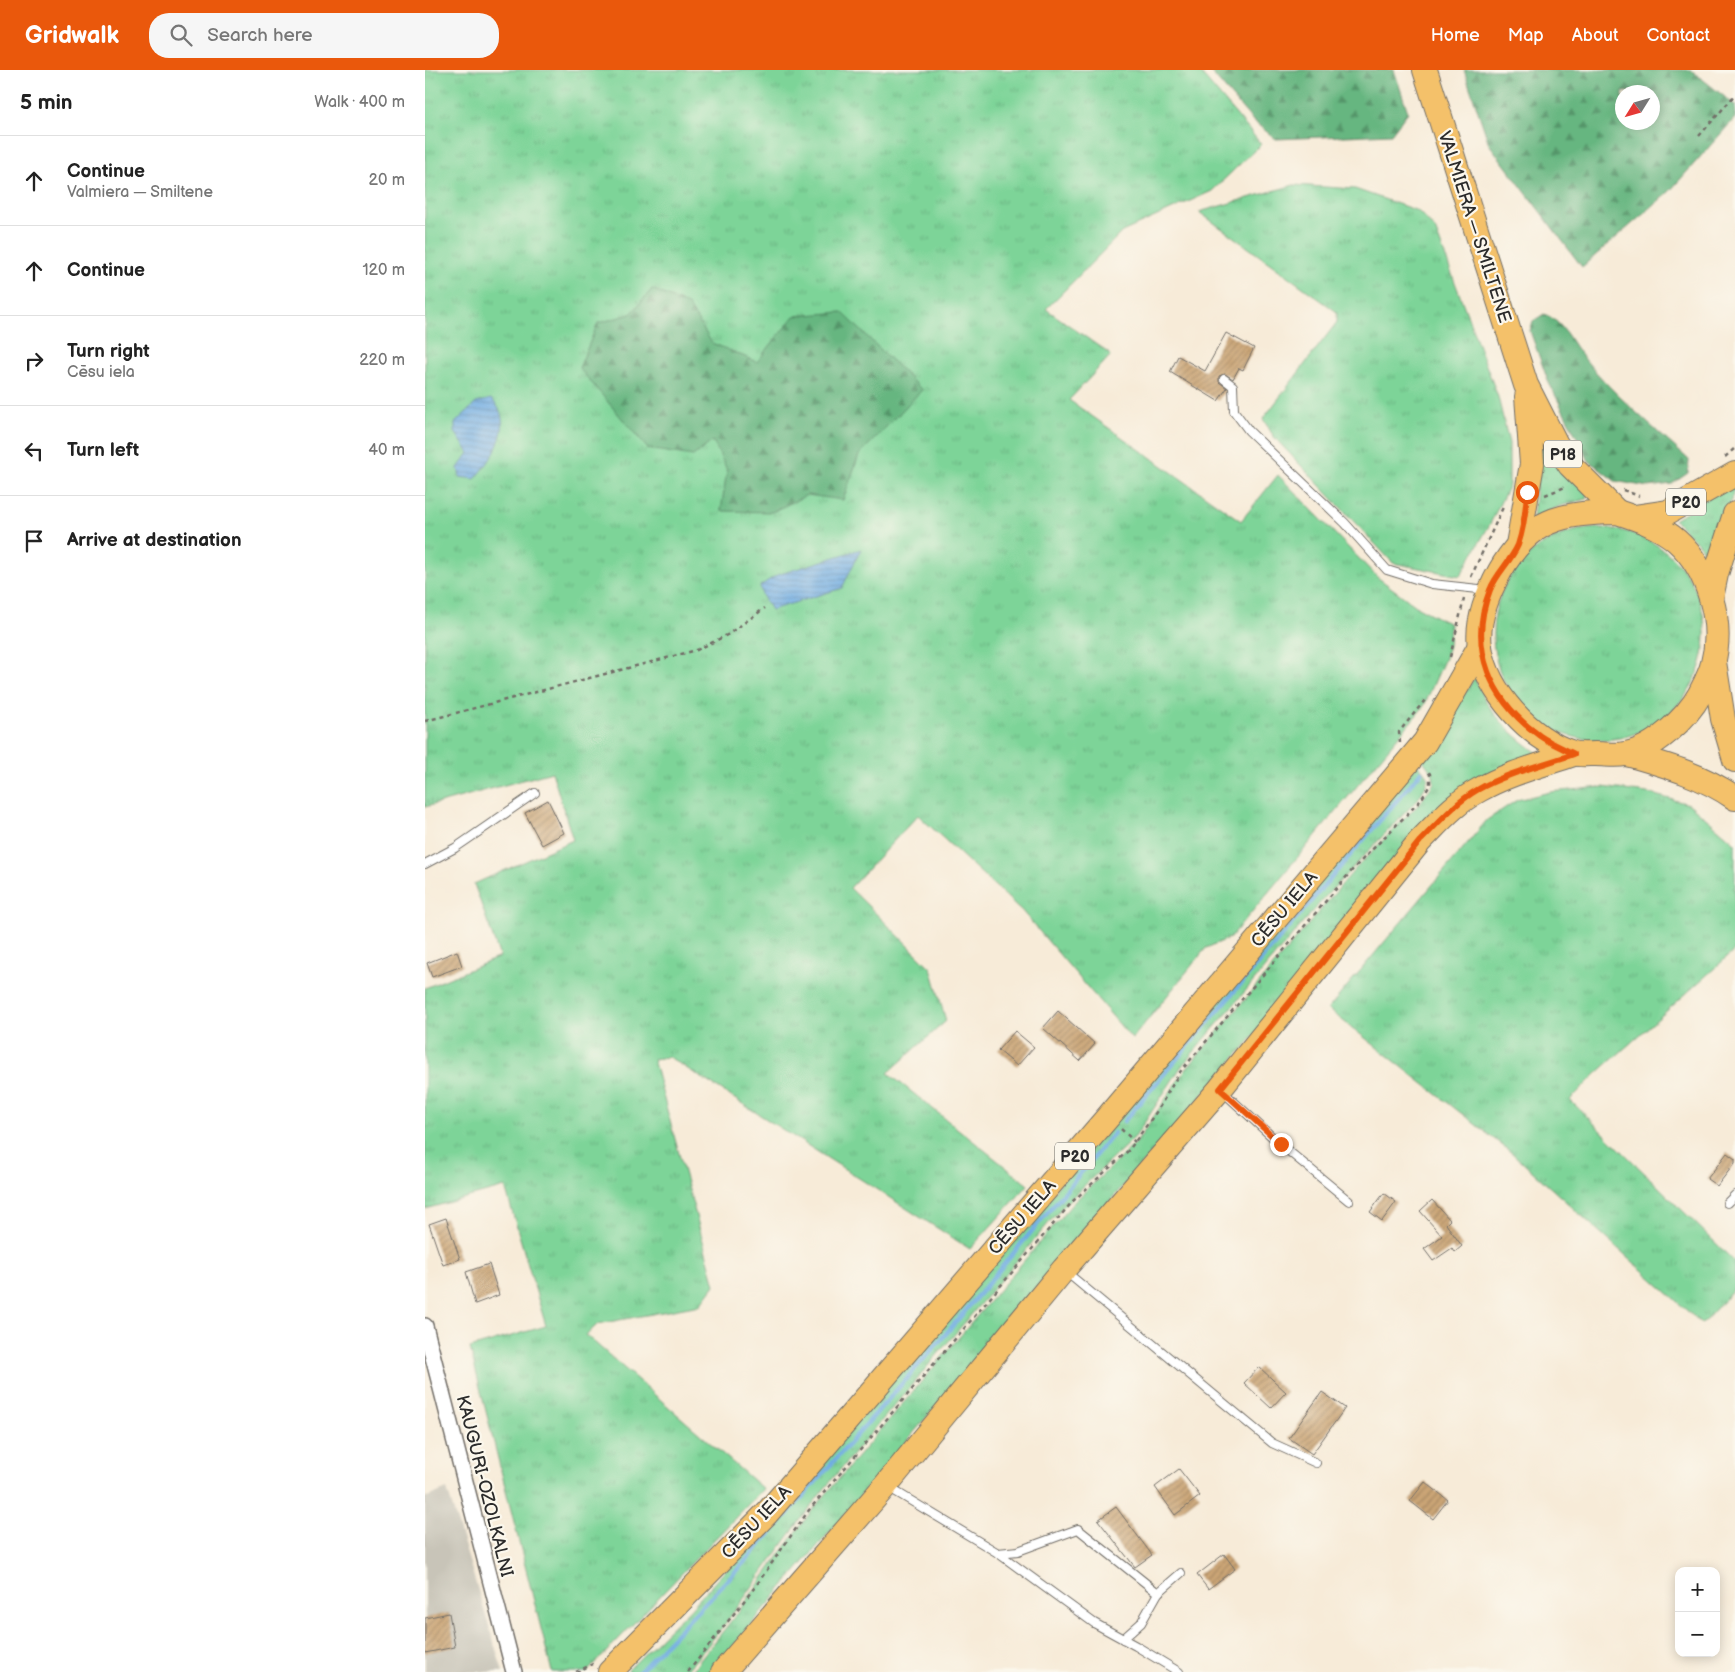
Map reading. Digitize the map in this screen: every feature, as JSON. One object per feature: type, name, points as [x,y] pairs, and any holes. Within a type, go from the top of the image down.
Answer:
[{"type":"main road","name":"VALMIERA — SMILTENE","points":[[1425,70],[1526,384],[1556,444],[1570,465],[1631,509]]},
{"type":"main road","name":"VALMIERA — SMILTENE","points":[[1517,545],[1532,464],[1526,384]]},
{"type":"main road","name":"P20","points":[[1631,509],[1668,512],[1729,467]]},
{"type":"main road","name":"P18","points":[[1735,760],[1723,719],[1714,662],[1715,632],[1711,598],[1695,564],[1677,541],[1631,509],[1569,514],[1549,522],[1517,545],[1479,587],[1480,646],[1490,679],[1509,708],[1540,736],[1574,754],[1627,754],[1677,768],[1717,785],[1735,798]]},
{"type":"main road","points":[[1711,598],[1718,566],[1735,514]]},
{"type":"main road","name":"CĒSU IELA","points":[[611,1672],[767,1513],[1108,1117],[1425,742],[1480,646]]},
{"type":"main road","name":"P18","points":[[1627,754],[1652,743],[1674,727],[1697,700],[1714,662]]},
{"type":"main road","points":[[723,1672],[886,1486],[1064,1269],[1220,1089],[1420,841],[1447,814],[1477,790],[1514,773],[1574,754]]},
{"type":"street","name":"KAUGURI-OZOLKALNI","points":[[425,1326],[515,1672]]},
{"type":"lane","points":[[1224,379],[1233,386],[1234,411],[1249,431],[1320,498],[1387,570],[1432,584],[1479,587]]},
{"type":"lane","points":[[425,864],[455,848],[535,793]]},
{"type":"lane","points":[[1220,1089],[1281,1144],[1349,1201]]},
{"type":"lane","points":[[1727,1203],[1735,1195]]},
{"type":"lane","points":[[1064,1269],[1273,1443],[1316,1463]]},
{"type":"lane","points":[[886,1486],[998,1553],[1094,1623],[1179,1672]]},
{"type":"lane","points":[[998,1553],[1018,1552],[1078,1529],[1158,1592]]},
{"type":"lane","points":[[1123,1639],[1141,1623],[1158,1592],[1181,1573]]},
{"type":"path","points":[[1699,136],[1735,95]]},
{"type":"path","points":[[1729,467],[1735,448]]},
{"type":"path","points":[[1540,496],[1557,491],[1569,484]]},
{"type":"path","points":[[1622,489],[1631,509]]},
{"type":"path","points":[[1479,587],[1507,503]]},
{"type":"path","points":[[1447,664],[1456,638],[1464,599]]},
{"type":"path","points":[[425,721],[697,650],[727,635],[765,608]]},
{"type":"path","points":[[1402,747],[1399,743],[1399,732],[1429,696]]},
{"type":"path","points":[[688,1672],[749,1595],[809,1510],[1073,1201],[1129,1150],[1157,1111],[1180,1072],[1354,868],[1421,800],[1430,785],[1431,774],[1423,764]]},
{"type":"shaded area","points":[[447,1489],[503,1672],[425,1672],[425,1498]]},
{"type":"green space","points":[[425,70],[1198,70],[1261,144],[1212,191],[1122,232],[1046,309],[1111,355],[1069,400],[1241,521],[1278,475],[1377,577],[1416,606],[1450,624],[1449,645],[1445,658],[1424,706],[1230,938],[1206,948],[1132,1039],[1022,911],[918,815],[850,888],[931,968],[946,1021],[888,1073],[1028,1185],[970,1249],[669,1057],[653,1059],[715,1285],[700,1305],[598,1324],[586,1335],[763,1489],[587,1672],[552,1672],[470,1348],[546,1326],[505,1187],[425,1209],[425,988],[500,957],[474,884],[573,840],[552,772],[425,807]]},
{"type":"green space","points":[[1209,70],[1394,70],[1408,112],[1391,134],[1276,139],[1253,121]]},
{"type":"green space","points":[[1464,70],[1691,70],[1735,105],[1735,118],[1669,192],[1582,267],[1489,144]]},
{"type":"green space","points":[[1294,185],[1355,189],[1418,211],[1435,229],[1498,397],[1509,443],[1509,485],[1490,524],[1460,576],[1393,563],[1274,437],[1263,419],[1337,322],[1337,312],[1199,212]]},
{"type":"green space","points":[[652,289],[688,305],[712,343],[757,362],[794,316],[842,312],[922,390],[859,455],[843,500],[807,495],[772,512],[721,511],[727,470],[713,441],[693,456],[648,449],[579,368],[598,323],[631,314]]},
{"type":"green space","points":[[1544,314],[1560,325],[1579,352],[1604,381],[1689,460],[1688,473],[1672,484],[1648,487],[1615,481],[1589,461],[1548,381],[1530,331],[1533,321]]},
{"type":"green space","points":[[1541,438],[1587,494],[1586,499],[1560,506],[1533,518]]},
{"type":"green space","points":[[1735,480],[1735,489],[1711,562],[1698,543],[1674,520]]},
{"type":"green space","points":[[1589,528],[1609,528],[1649,540],[1674,559],[1687,575],[1697,593],[1703,613],[1705,634],[1703,655],[1697,675],[1687,693],[1674,709],[1658,722],[1640,732],[1609,740],[1589,740],[1549,728],[1532,716],[1517,701],[1501,675],[1493,644],[1493,624],[1505,584],[1517,567],[1532,552],[1558,536]]},
{"type":"green space","points":[[1475,677],[1493,712],[1521,740],[1542,756],[1481,776],[1108,1203],[711,1672],[691,1672],[742,1607],[810,1513],[1073,1203],[1136,1143],[1183,1073],[1356,868],[1420,803],[1434,783],[1433,774],[1422,759]]},
{"type":"green space","points":[[1418,764],[1428,777],[1418,799],[1325,897],[1181,1067],[1135,1137],[1064,1205],[839,1471],[819,1495],[745,1598],[706,1648],[685,1672],[629,1672],[628,1670],[691,1608],[799,1490]]},
{"type":"green space","points":[[1603,787],[1647,793],[1689,804],[1735,843],[1735,950],[1597,1073],[1570,1100],[1735,1262],[1735,1288],[1702,1324],[1512,1153],[1328,1009],[1487,820],[1517,800],[1550,792]]},
{"type":"water","points":[[491,399],[499,408],[502,418],[502,429],[495,451],[475,479],[460,477],[458,468],[469,453],[455,432],[455,423],[476,403]]},
{"type":"water","points":[[861,549],[842,588],[771,610],[762,595],[760,586],[777,575]]},
{"type":"building","points":[[1226,333],[1254,348],[1243,370],[1239,368],[1233,379],[1225,374],[1219,376],[1219,382],[1227,388],[1218,401],[1170,372],[1178,356],[1205,371]]},
{"type":"building","points":[[548,800],[564,833],[542,845],[525,813]]},
{"type":"building","points":[[457,951],[462,966],[432,977],[427,963]]},
{"type":"building","points":[[1058,1011],[1095,1044],[1080,1061],[1043,1028]]},
{"type":"building","points":[[1015,1031],[1034,1047],[1017,1066],[998,1050]]},
{"type":"building","points":[[1727,1153],[1735,1159],[1735,1163],[1717,1186],[1707,1179]]},
{"type":"building","points":[[1384,1193],[1396,1202],[1382,1221],[1370,1212]]},
{"type":"building","points":[[1432,1200],[1450,1220],[1446,1224],[1462,1246],[1455,1252],[1452,1248],[1433,1261],[1424,1249],[1442,1236],[1420,1211]]},
{"type":"building","points":[[446,1218],[460,1259],[443,1265],[429,1224]]},
{"type":"building","points":[[489,1264],[499,1295],[475,1304],[466,1272]]},
{"type":"building","points":[[1259,1367],[1286,1392],[1271,1408],[1244,1383]]},
{"type":"building","points":[[1322,1392],[1345,1408],[1312,1454],[1289,1438]]},
{"type":"building","points":[[1179,1469],[1200,1496],[1175,1515],[1155,1487]]},
{"type":"building","points":[[1425,1482],[1448,1500],[1433,1519],[1410,1501]]},
{"type":"building","points":[[1116,1507],[1152,1555],[1135,1567],[1098,1520]]},
{"type":"building","points":[[1224,1554],[1235,1569],[1208,1589],[1197,1575]]},
{"type":"building","points":[[449,1613],[455,1647],[425,1653],[425,1618]]},
{"type":"waterway","points":[[1124,1121],[1421,772]]},
{"type":"waterway","points":[[639,1672],[753,1553],[944,1336],[1114,1133]]},
{"type":"route","points":[[1281,1144],[1220,1089],[1420,841],[1447,814],[1477,790],[1514,773],[1535,768],[1574,754],[1540,736],[1509,708],[1490,679],[1480,646],[1481,620],[1490,590],[1517,545],[1527,492]]}]
